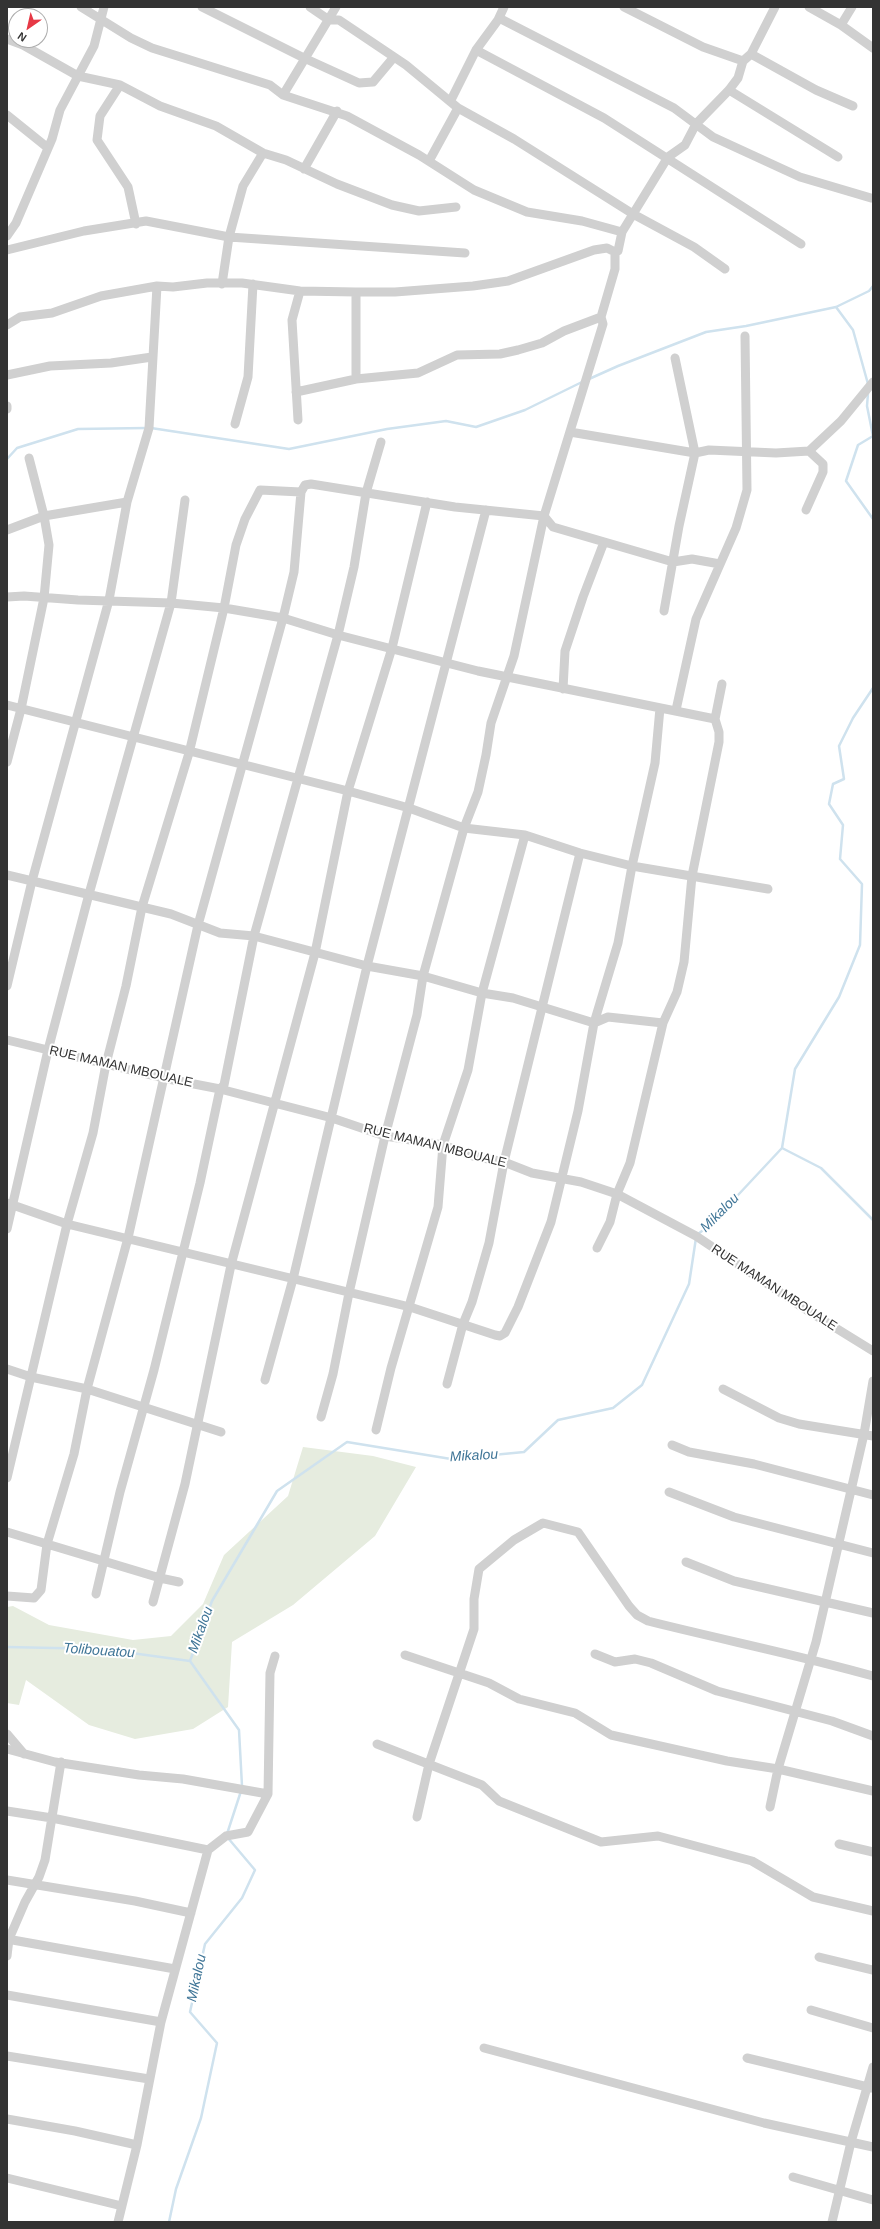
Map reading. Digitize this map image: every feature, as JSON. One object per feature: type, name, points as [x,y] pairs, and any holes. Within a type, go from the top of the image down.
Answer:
[{"type":"street","points":[[81,7],[131,38],[152,48],[270,85],[282,95],[336,111],[429,161],[474,190],[527,212],[582,221],[622,232]]},
{"type":"street","points":[[7,236],[16,223],[48,148],[60,110],[94,46],[104,7]]},
{"type":"street","points":[[202,7],[304,58],[359,83],[373,82],[394,57]]},
{"type":"street","points":[[310,7],[329,20],[339,20],[406,64],[451,100],[458,108],[514,139],[632,214],[694,248],[725,269]]},
{"type":"street","points":[[282,95],[336,7]]},
{"type":"street","points":[[451,100],[476,50],[499,18],[504,7]]},
{"type":"street","points":[[624,7],[703,47],[743,61]]},
{"type":"street","points":[[321,1417],[333,1374],[349,1293],[385,1136],[396,1104],[418,1015],[423,976],[464,828],[478,792],[491,723],[507,677],[544,516],[603,324],[601,317],[615,269],[615,252],[618,251],[622,232],[632,214],[668,157],[685,144],[696,124],[729,90],[738,78],[743,61],[751,54],[775,7]]},
{"type":"street","points":[[809,7],[841,25],[873,48]]},
{"type":"street","points":[[841,25],[852,7]]},
{"type":"street","points":[[499,18],[674,108],[712,137],[800,177],[871,198]]},
{"type":"street","points":[[7,39],[23,44],[78,76],[120,85],[160,106],[216,126],[263,153],[286,160],[304,169],[392,205],[419,211],[456,207]]},
{"type":"street","points":[[476,50],[604,118],[668,157],[801,244]]},
{"type":"street","points":[[751,54],[816,90],[853,106]]},
{"type":"street","points":[[120,85],[99,119],[97,140],[128,187],[136,224]]},
{"type":"street","points":[[729,90],[838,157]]},
{"type":"street","points":[[429,161],[458,108]]},
{"type":"street","points":[[304,169],[336,111]]},
{"type":"street","points":[[7,115],[48,148]]},
{"type":"street","points":[[222,284],[229,237],[243,186],[263,153]]},
{"type":"street","points":[[7,250],[84,231],[136,224],[146,221],[229,237],[465,253]]},
{"type":"street","points":[[7,325],[20,317],[52,313],[101,296],[157,286],[173,287],[207,283],[253,284],[300,291],[395,292],[508,281],[594,250],[607,248],[615,252]]},
{"type":"street","points":[[235,424],[248,378],[253,284]]},
{"type":"street","points":[[7,986],[32,881],[109,600],[127,502],[149,428],[157,286]]},
{"type":"street","points":[[298,420],[292,320],[300,291]]},
{"type":"street","points":[[356,292],[356,379]]},
{"type":"street","points":[[296,392],[356,379],[418,373],[457,355],[500,354],[518,350],[542,343],[564,331],[601,317]]},
{"type":"street","points":[[676,710],[696,619],[738,522],[747,490],[745,336]]},
{"type":"street","points":[[7,375],[50,366],[111,363],[152,358]]},
{"type":"street","points":[[664,611],[695,453],[676,358]]},
{"type":"street","points":[[570,432],[695,453],[709,450],[776,453],[809,451],[841,421],[873,382]]},
{"type":"street","points":[[96,1594],[120,1492],[144,1406],[200,1182],[220,1089],[224,1085],[254,936],[338,635],[354,567],[366,493],[381,442]]},
{"type":"street","points":[[806,510],[823,472],[823,464],[809,451]]},
{"type":"street","points":[[7,762],[21,709],[44,598],[49,545],[44,516],[29,458]]},
{"type":"street","points":[[7,1596],[34,1598],[40,1594],[47,1544],[74,1454],[86,1389],[128,1238],[198,925],[243,766],[294,572],[302,492],[305,485],[311,484],[427,502],[544,516],[553,527],[673,562],[692,559],[720,564]]},
{"type":"street","points":[[7,1478],[67,1224],[93,1133],[106,1064],[126,986],[142,906],[189,753],[224,608],[236,545],[258,492],[263,489],[302,492]]},
{"type":"street","points":[[7,1229],[10,1204],[48,1050],[89,894],[171,603],[186,500]]},
{"type":"street","points":[[7,530],[44,516],[127,502]]},
{"type":"street","points":[[153,1602],[178,1513],[231,1264],[276,1105],[314,953],[348,791],[392,648],[427,502]]},
{"type":"street","points":[[265,1380],[293,1279],[332,1118],[366,966],[409,808],[486,510]]},
{"type":"street","points":[[563,689],[565,651],[583,597],[604,542]]},
{"type":"street","points":[[7,597],[24,596],[171,603],[224,608],[283,618],[338,635],[446,663],[563,689],[676,710],[715,719]]},
{"type":"street","points":[[597,1248],[610,1222],[617,1194],[630,1163],[663,1023],[677,992],[684,962],[692,876],[719,742],[719,732],[715,719],[722,684]]},
{"type":"street","points":[[7,705],[189,753],[348,791],[409,808],[464,828],[525,836],[580,853],[632,866],[768,889]]},
{"type":"street","points":[[10,1204],[67,1224],[410,1308],[494,1335],[500,1336],[505,1333],[518,1307],[543,1244],[550,1222],[560,1177],[578,1110],[594,1023],[618,943],[632,866],[655,763],[660,708]]},
{"type":"street","points":[[376,1430],[391,1368],[410,1308],[438,1207],[443,1145],[468,1070],[482,993],[525,836]]},
{"type":"street","points":[[447,1384],[462,1324],[472,1302],[489,1243],[504,1162],[580,853]]},
{"type":"street","points":[[7,875],[142,906],[171,914],[220,933],[254,936],[366,966],[423,976],[482,993],[541,1007],[594,1023],[608,1018],[663,1023]]},
{"type":"street","name":"RUE MAMAN MBOUALE","points":[[7,1040],[163,1078],[220,1089],[276,1105],[332,1118],[385,1136],[443,1145],[473,1156],[504,1162],[532,1173],[582,1182],[617,1194],[696,1236],[805,1310],[873,1351]]},
{"type":"street","points":[[7,1369],[31,1377],[86,1389],[144,1406],[221,1432]]},
{"type":"street","points":[[770,1807],[778,1769],[811,1658],[850,1489],[869,1435],[873,1381]]},
{"type":"street","points":[[723,1389],[779,1418],[800,1424],[869,1435]]},
{"type":"street","points":[[672,1445],[689,1452],[754,1464],[873,1495]]},
{"type":"street","points":[[669,1492],[734,1517],[873,1553]]},
{"type":"street","points":[[417,1817],[429,1764],[474,1628],[474,1599],[479,1569],[514,1540],[543,1523],[578,1532],[629,1606],[637,1615],[648,1621],[734,1643],[811,1658],[873,1676]]},
{"type":"street","points":[[7,1532],[160,1578],[179,1582]]},
{"type":"street","points":[[686,1562],[734,1581],[873,1613]]},
{"type":"street","points":[[595,1654],[615,1662],[635,1659],[651,1663],[717,1691],[795,1713],[832,1721],[873,1736]]},
{"type":"street","points":[[405,1655],[489,1683],[519,1699],[575,1713],[610,1735],[727,1761],[778,1769],[873,1791]]},
{"type":"street","points":[[118,2222],[137,2145],[149,2079],[162,2022],[208,1850],[226,1836],[248,1832],[268,1794],[270,1673],[275,1656]]},
{"type":"street","points":[[7,1734],[24,1754]]},
{"type":"street","points":[[377,1744],[482,1784],[499,1801],[602,1842],[658,1836],[752,1861],[813,1897],[873,1911]]},
{"type":"street","points":[[7,1749],[61,1762],[139,1775],[183,1779],[268,1794]]},
{"type":"street","points":[[7,1956],[8,1939],[25,1902],[36,1885],[45,1860],[61,1762]]},
{"type":"street","points":[[7,1812],[52,1818],[208,1850]]},
{"type":"street","points":[[839,1844],[873,1852]]},
{"type":"street","points":[[7,1880],[135,1901],[191,1913]]},
{"type":"street","points":[[8,1939],[175,1969]]},
{"type":"street","points":[[819,1957],[873,1970]]},
{"type":"street","points":[[7,1995],[162,2022]]},
{"type":"street","points":[[811,2010],[873,2028]]},
{"type":"street","points":[[484,2048],[764,2122],[873,2147]]},
{"type":"street","points":[[7,2056],[149,2079]]},
{"type":"street","points":[[747,2058],[870,2088]]},
{"type":"street","points":[[832,2222],[851,2142],[870,2088],[873,2067]]},
{"type":"street","points":[[7,2119],[75,2131],[137,2145]]},
{"type":"street","points":[[793,2177],[873,2200]]},
{"type":"street","points":[[7,2178],[122,2206]]},
{"type":"shaded area","points":[[303,1447],[373,1456],[416,1467],[375,1536],[293,1605],[232,1642],[228,1707],[193,1729],[135,1739],[89,1725],[26,1680],[19,1705],[7,1703],[7,1607],[13,1606],[49,1625],[133,1640],[171,1636],[203,1604],[224,1555],[288,1496]]},
{"type":"waterway","name":"Mikalou","points":[[868,384],[853,330],[836,307],[869,291],[873,286]]},
{"type":"waterway","points":[[589,379],[618,366],[706,332],[746,326],[836,307]]},
{"type":"waterway","points":[[151,428],[289,449],[387,429],[446,421],[476,427],[525,410],[582,382]]},
{"type":"waterway","name":"Mikalou","points":[[868,393],[867,406],[873,436],[858,445],[846,481],[873,519]]},
{"type":"waterway","points":[[7,459],[17,448],[78,429],[146,428]]},
{"type":"waterway","name":"Mikalou","points":[[698,1234],[710,1225],[782,1148],[795,1069],[839,997],[860,945],[862,884],[840,859],[843,825],[829,804],[833,784],[844,779],[839,746],[853,718],[873,688]]},
{"type":"waterway","points":[[782,1148],[821,1168],[873,1220]]},
{"type":"waterway","name":"Mikalou","points":[[190,1661],[212,1601],[277,1491],[347,1442],[451,1459],[524,1452],[558,1420],[613,1408],[642,1385],[689,1284],[696,1238]]},
{"type":"waterway","name":"Tolibouatou","points":[[7,1647],[102,1649],[190,1661]]},
{"type":"waterway","name":"Mikalou","points":[[190,1661],[239,1730],[242,1786]]},
{"type":"waterway","name":"Mikalou","points":[[227,1834],[241,1791]]},
{"type":"waterway","name":"Mikalou","points":[[169,2222],[176,2189],[201,2118],[217,2043],[190,2012],[205,1944],[242,1898],[255,1870],[228,1838]]}]
